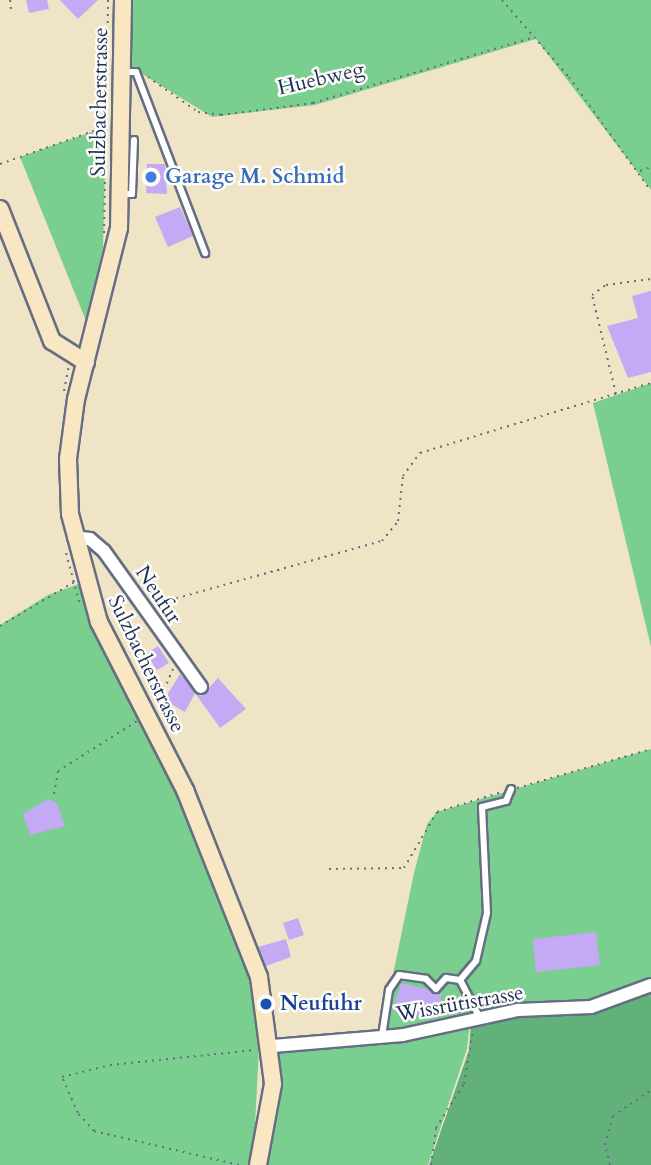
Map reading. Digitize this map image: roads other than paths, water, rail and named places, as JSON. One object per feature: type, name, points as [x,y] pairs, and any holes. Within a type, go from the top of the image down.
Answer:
[{"type":"street","name":"Sulzbacherstrasse","points":[[123,0],[129,72],[115,258],[86,362],[68,459],[74,537],[99,622],[147,715],[243,933],[267,1049],[270,1112],[258,1165]]},
{"type":"street","points":[[0,209],[52,341],[86,362]]},
{"type":"street","name":"Neufur","points":[[74,537],[99,546],[201,687]]},
{"type":"street","name":"Wissrütistrasse","points":[[267,1049],[382,1037],[478,1019],[591,1007],[651,985]]},
{"type":"lane","points":[[129,72],[205,253]]},
{"type":"lane","points":[[120,194],[132,194],[134,140]]},
{"type":"lane","points":[[460,981],[476,961],[487,913],[482,807],[506,801],[511,789]]},
{"type":"lane","points":[[382,1037],[396,976],[426,979],[436,989],[446,978],[460,981]]},
{"type":"lane","points":[[460,981],[478,1019]]},
{"type":"place","name":"Garage M. Schmid","points":[[151,177]]},
{"type":"place","name":"Neufuhr","points":[[266,1004]]}]
